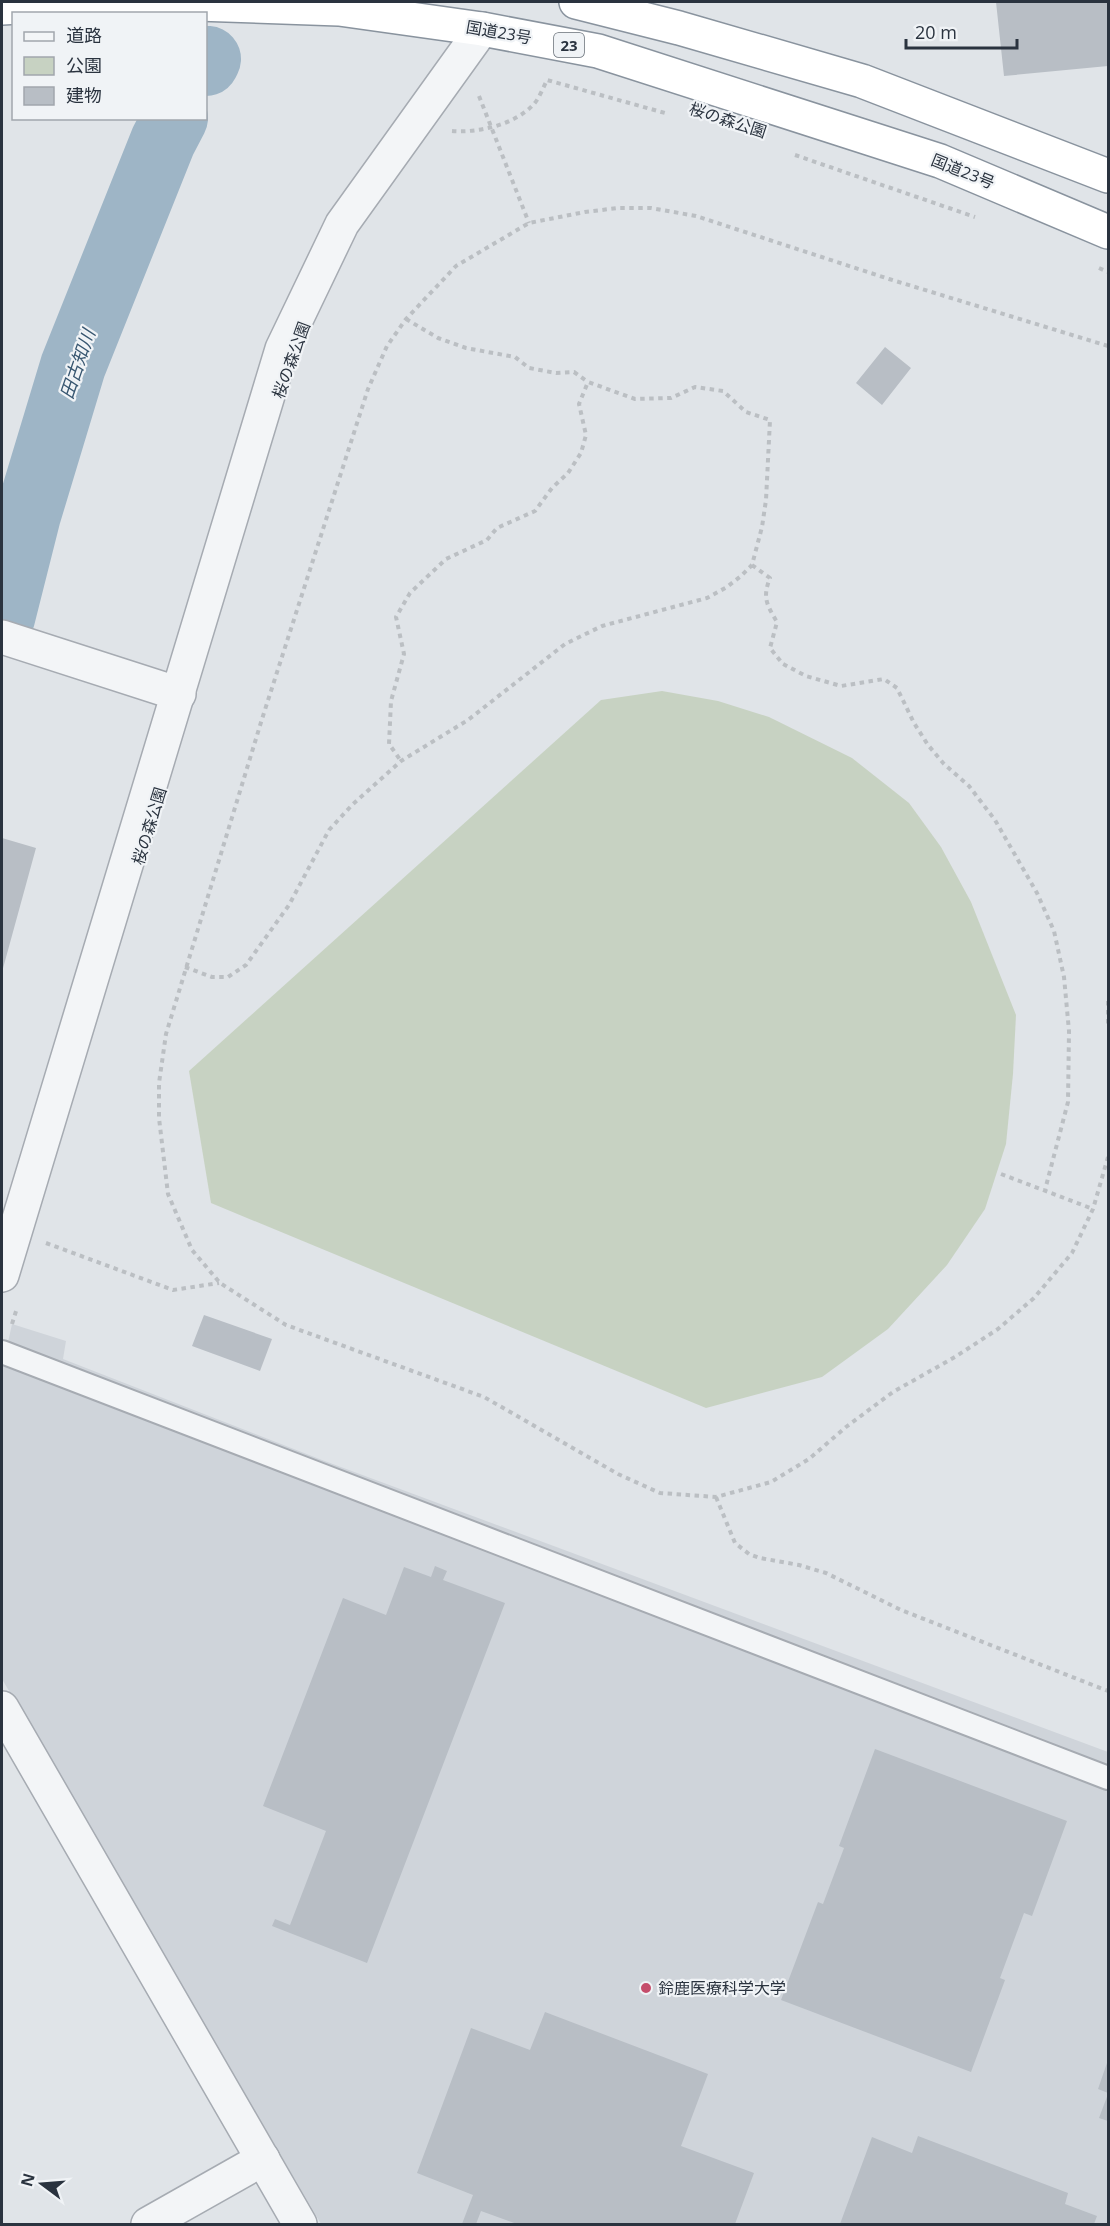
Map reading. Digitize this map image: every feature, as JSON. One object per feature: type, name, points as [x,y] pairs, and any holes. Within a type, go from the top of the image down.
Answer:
[{"type":"highway","points":[[576,2],[679,28],[862,81],[1108,176]]},
{"type":"highway","name":"国道23号","points":[[2,8],[51,5],[197,4],[339,9],[482,28],[598,51],[940,161],[1108,232]]},
{"type":"street","points":[[2,1275],[282,349],[342,224],[482,28]]},
{"type":"street","points":[[13,640],[178,694]]},
{"type":"street","points":[[2,1708],[300,2224]]},
{"type":"street","points":[[148,2224],[263,2159]]},
{"type":"lane","points":[[2,1352],[1108,1778]]},
{"type":"path","name":"桜の森公園","points":[[448,131],[469,132],[512,120],[533,105],[547,80],[669,114]]},
{"type":"path","points":[[478,96],[529,223]]},
{"type":"path","points":[[790,153],[978,218]]},
{"type":"path","points":[[1108,346],[889,279],[696,216],[651,208],[618,208],[585,212],[529,223],[456,266],[406,319],[387,346],[368,389],[185,967],[166,1034],[159,1083],[159,1118],[168,1194],[192,1250],[220,1283],[286,1325],[484,1397],[618,1474],[660,1493],[716,1497],[771,1482],[809,1459],[846,1427],[893,1392],[956,1357],[998,1329],[1035,1299],[1072,1253],[1093,1209],[1108,1157]]},
{"type":"path","points":[[1098,267],[1108,272]]},
{"type":"path","points":[[185,967],[212,977],[228,977],[246,965],[289,905],[329,830],[352,805],[400,761],[468,720],[565,644],[602,626],[707,598],[727,587],[752,565],[766,500],[770,420],[746,412],[723,392],[695,387],[671,398],[635,399],[588,382],[574,372],[556,373],[529,368],[515,357],[466,348],[438,338],[406,319]]},
{"type":"path","points":[[400,761],[389,744],[391,701],[404,654],[396,617],[410,593],[446,559],[487,540],[497,528],[535,511],[552,488],[568,473],[581,453],[586,435],[579,404],[588,382]]},
{"type":"path","points":[[752,565],[770,578],[765,591],[767,605],[777,622],[770,648],[783,664],[806,676],[841,686],[884,679],[897,688],[923,738],[944,764],[969,786],[995,820],[1037,893],[1057,942],[1064,977],[1069,1031],[1068,1102],[1045,1190]]},
{"type":"path","points":[[1108,1001],[1108,1025]]},
{"type":"path","points":[[1001,1174],[1093,1209]]},
{"type":"path","points":[[14,1233],[173,1290],[220,1283]]},
{"type":"path","points":[[12,1324],[18,1303]]},
{"type":"path","points":[[716,1497],[735,1543],[749,1554],[826,1573],[901,1610],[1108,1691]]},
{"type":"shaded area","name":"鈴鹿医療科学大学","points":[[12,1324],[66,1341],[63,1359],[322,1460],[1108,1752],[1108,2224],[321,2224],[2,1679],[2,1370]]},
{"type":"green space","points":[[662,691],[718,701],[769,717],[852,758],[909,803],[941,847],[971,902],[1016,1015],[1006,1144],[985,1209],[947,1265],[888,1329],[822,1377],[706,1408],[211,1203],[189,1071],[601,700]]},
{"type":"building","points":[[996,2],[1108,2],[1108,66],[1004,76]]},
{"type":"building","points":[[885,347],[911,368],[882,405],[856,383]]},
{"type":"building","points":[[2,838],[36,848],[2,972]]},
{"type":"building","points":[[204,1315],[272,1339],[260,1371],[192,1346]]},
{"type":"building","points":[[435,1566],[447,1571],[443,1580],[505,1603],[367,1963],[272,1926],[275,1919],[290,1925],[326,1831],[263,1806],[343,1598],[386,1615],[404,1567],[431,1577]]},
{"type":"building","points":[[875,1749],[1067,1821],[1032,1916],[1024,1913],[1000,1978],[1005,1980],[971,2072],[781,2000],[818,1902],[823,1904],[844,1848],[839,1846]]},
{"type":"building","points":[[545,2012],[708,2074],[681,2146],[754,2173],[735,2224],[517,2224],[481,2211],[476,2224],[462,2224],[473,2195],[417,2173],[471,2028],[530,2050]]},
{"type":"building","points":[[1108,2060],[1108,2093],[1098,2089]]},
{"type":"building","points":[[1108,2094],[1108,2121],[1099,2118]]},
{"type":"building","points":[[918,2136],[1068,2193],[1065,2204],[1097,2216],[1094,2224],[840,2224],[872,2137],[912,2153]]},
{"type":"waterway","name":"田古知川","points":[[2,618],[28,515],[73,366],[163,141],[174,120]]},
{"type":"place","name":"鈴鹿医療科学大学","points":[[646,1988]]}]
